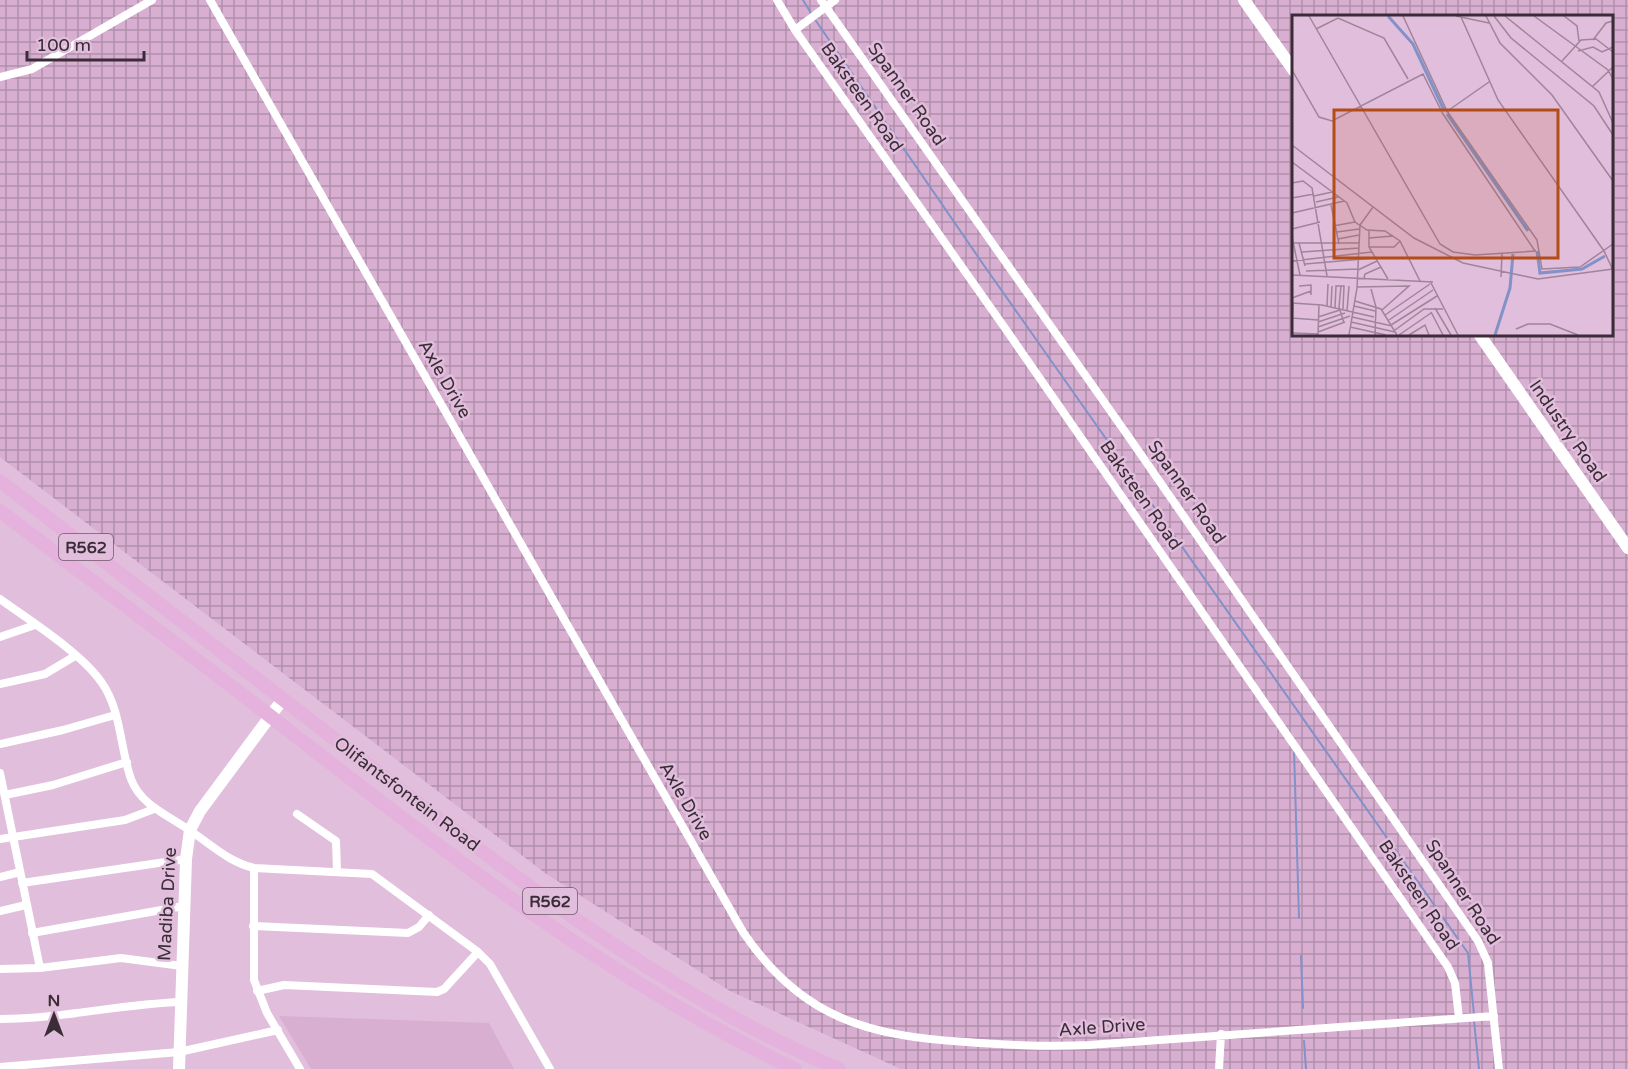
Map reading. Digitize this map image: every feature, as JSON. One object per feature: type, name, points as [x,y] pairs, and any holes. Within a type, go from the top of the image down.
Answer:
[{"type":"main road","name":"Olifantsfontein Road","points":[[0,481],[585,926],[734,1017],[839,1069]]},
{"type":"main road","name":"Olifantsfontein Road","points":[[0,511],[374,797],[571,941],[682,1011],[795,1069]]},
{"type":"street","points":[[0,77],[32,69],[152,0]]},
{"type":"street","name":"Axle Drive","points":[[210,0],[743,932],[774,971],[809,1001],[830,1013],[867,1028],[902,1037],[1058,1047],[1494,1016]]},
{"type":"street","name":"Baksteen Road","points":[[777,0],[795,30],[1435,948],[1455,983],[1463,1018]]},
{"type":"street","points":[[795,30],[823,4],[835,0]]},
{"type":"street","points":[[1244,0],[1292,69]]},
{"type":"street","name":"Spanner Road","points":[[823,4],[1133,442],[1475,935],[1488,963],[1499,1069]]},
{"type":"street","name":"Industry Road","points":[[1480,336],[1628,548]]},
{"type":"street","points":[[0,599],[75,656],[102,682],[115,715],[132,780],[154,809],[190,830],[232,861],[254,868],[372,874],[478,952],[494,970],[550,1069]]},
{"type":"street","points":[[0,637],[35,625]]},
{"type":"street","points":[[0,684],[45,674],[75,656]]},
{"type":"street","name":"Madiba Drive","points":[[179,1069],[186,859],[190,830],[200,812],[284,699]]},
{"type":"street","points":[[0,744],[115,715]]},
{"type":"street","points":[[5,795],[53,785],[127,762]]},
{"type":"street","points":[[0,773],[5,795],[3,807],[12,836],[40,968]]},
{"type":"street","points":[[0,839],[125,820],[154,809]]},
{"type":"street","points":[[297,814],[336,841],[337,871]]},
{"type":"street","points":[[22,882],[186,859]]},
{"type":"street","points":[[254,868],[253,967],[257,991],[300,1069]]},
{"type":"street","points":[[0,876],[20,872]]},
{"type":"street","points":[[0,911],[26,905]]},
{"type":"street","points":[[32,933],[184,906]]},
{"type":"street","points":[[253,926],[408,933],[419,927],[429,915]]},
{"type":"street","points":[[257,991],[284,986],[437,992],[444,989],[478,952]]},
{"type":"street","points":[[0,969],[40,968],[121,958],[182,966]]},
{"type":"street","points":[[0,1019],[43,1019],[100,1008],[181,1002]]},
{"type":"street","points":[[0,1067],[179,1052],[278,1030]]},
{"type":"street","points":[[1219,1069],[1221,1034]]},
{"type":"shaded area","points":[[0,0],[1628,0],[1628,1069],[901,1069],[730,991],[545,873],[0,457]]},
{"type":"shaded area","points":[[279,1016],[489,1023],[514,1069],[311,1069]]},
{"type":"waterway","points":[[803,0],[811,13]]},
{"type":"waterway","points":[[814,18],[983,264],[1468,953],[1474,1015]]},
{"type":"waterway","points":[[1294,750],[1299,918]]},
{"type":"waterway","points":[[1301,956],[1303,1008]]},
{"type":"waterway","points":[[1474,1021],[1479,1069]]},
{"type":"waterway","points":[[1304,1041],[1306,1069]]}]
